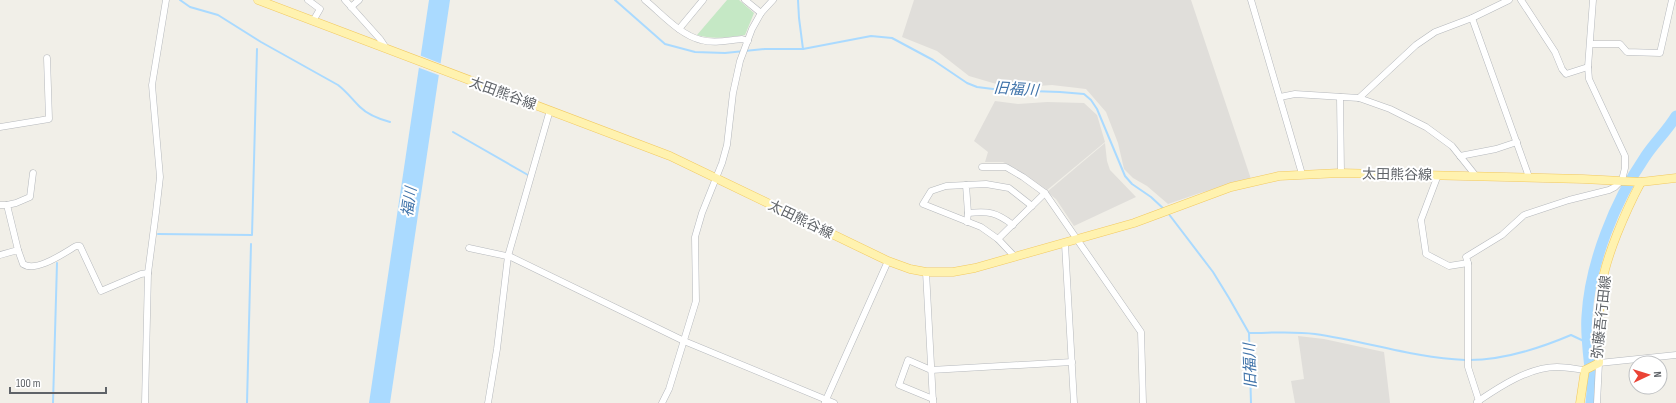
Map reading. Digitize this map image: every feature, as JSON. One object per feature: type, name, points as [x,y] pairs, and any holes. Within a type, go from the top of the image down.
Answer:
[{"type":"main road","points":[[258,0],[386,48]]},
{"type":"main road","name":"太田熊谷線","points":[[386,48],[670,156],[888,262],[926,272],[953,272],[1065,244],[1134,223],[1212,193],[1250,182],[1279,176],[1341,173],[1529,177],[1639,182]]},
{"type":"main road","points":[[1639,182],[1676,178]]},
{"type":"main road","name":"弥藤吾行田線","points":[[1580,403],[1585,370],[1599,363],[1599,313],[1601,288],[1605,272],[1612,250],[1639,182]]},
{"type":"street","points":[[145,403],[148,273],[160,177],[152,85],[166,0]]},
{"type":"street","points":[[308,0],[320,9],[313,21]]},
{"type":"street","points":[[345,0],[380,39],[386,48]]},
{"type":"street","points":[[351,7],[359,0]]},
{"type":"street","points":[[645,0],[679,29],[692,37],[702,41],[742,39],[747,42]]},
{"type":"street","points":[[745,0],[761,13]]},
{"type":"street","points":[[662,403],[669,389],[696,301],[695,237],[727,144],[733,93],[740,61],[747,42],[761,13],[773,0]]},
{"type":"street","points":[[1251,0],[1302,174]]},
{"type":"street","points":[[1359,98],[1416,45],[1435,32],[1472,18],[1509,0]]},
{"type":"street","points":[[1521,0],[1555,52],[1562,69],[1566,74],[1588,67]]},
{"type":"street","points":[[1585,370],[1555,367],[1536,371],[1511,380],[1477,402],[1468,367],[1468,263],[1466,257],[1502,235],[1524,215],[1569,200],[1609,190],[1624,181],[1625,156],[1589,79],[1588,67],[1594,0]]},
{"type":"street","points":[[1591,44],[1620,44],[1627,52],[1660,53],[1672,0]]},
{"type":"street","points":[[679,29],[700,1]]},
{"type":"street","points":[[1472,18],[1529,177]]},
{"type":"street","points":[[0,127],[49,119],[47,58]]},
{"type":"street","points":[[1280,97],[1295,94],[1359,98],[1390,109],[1426,127],[1452,146],[1476,176]]},
{"type":"street","points":[[1340,97],[1341,173]]},
{"type":"street","points":[[488,403],[497,349],[508,256],[550,110]]},
{"type":"street","points":[[1460,156],[1496,149],[1517,142]]},
{"type":"street","points":[[982,167],[1006,167],[1045,193],[1078,240],[1140,332],[1143,403]]},
{"type":"street","points":[[0,205],[16,203],[30,197],[33,173]]},
{"type":"street","points":[[1438,175],[1421,220],[1426,254],[1449,266],[1468,263]]},
{"type":"street","points":[[1015,257],[998,239],[981,227],[924,204],[931,191],[946,186],[986,184],[1009,188],[1032,206]]},
{"type":"street","points":[[966,185],[968,213],[967,222]]},
{"type":"street","points":[[998,239],[1045,193]]},
{"type":"street","points":[[7,204],[18,250],[23,264],[30,266],[48,262],[76,246],[80,246],[101,291],[141,274],[148,273]]},
{"type":"street","points":[[968,213],[987,211],[1003,218],[1012,225]]},
{"type":"street","points":[[1065,244],[1074,403]]},
{"type":"street","points":[[469,248],[508,256],[684,341],[825,401],[834,403]]},
{"type":"street","points":[[0,255],[18,250]]},
{"type":"street","points":[[825,401],[888,262]]},
{"type":"street","points":[[926,272],[931,370],[933,401],[899,385],[908,360],[931,370],[1072,362]]},
{"type":"street","points":[[1598,403],[1599,363],[1676,355]]},
{"type":"shaded area","points":[[914,0],[1191,0],[1251,179],[1200,193],[1168,204],[1147,186],[1133,178],[1124,169],[1118,143],[1106,112],[1086,89],[1052,85],[1010,88],[969,76],[937,51],[902,37]]},
{"type":"shaded area","points":[[995,101],[1018,104],[1047,102],[1084,103],[1097,115],[1105,142],[1046,191],[1020,171],[1003,162],[985,162],[988,152],[974,141]]},
{"type":"shaded area","points":[[1105,143],[1107,161],[1110,170],[1136,197],[1074,226],[1056,199],[1047,192]]},
{"type":"shaded area","points":[[1298,336],[1324,339],[1384,352],[1390,403],[1295,403],[1291,381],[1304,379]]},
{"type":"green space","points":[[727,0],[739,0],[754,13],[745,35],[715,38],[697,35]]},
{"type":"water","name":"福川","points":[[429,0],[450,0],[390,403],[369,403]]},
{"type":"pier","points":[[419,55],[442,64],[441,76],[417,67]]},
{"type":"waterway","points":[[180,0],[190,7],[218,15],[261,42],[338,85],[367,112],[390,122]]},
{"type":"waterway","name":"旧福川","points":[[615,0],[665,44],[695,52],[725,53],[765,49],[803,49],[871,36],[892,38],[933,60],[967,83],[977,87],[1001,90],[1084,94],[1091,100],[1097,109],[1125,176],[1132,184],[1151,197],[1165,210]]},
{"type":"waterway","points":[[798,0],[803,49]]},
{"type":"waterway","points":[[158,234],[252,235],[257,49]]},
{"type":"waterway","points":[[1591,403],[1592,392],[1587,316],[1593,275],[1599,254],[1614,213],[1634,174],[1676,116]]},
{"type":"waterway","points":[[453,132],[528,175]]},
{"type":"waterway","name":"旧福川","points":[[1168,213],[1213,272],[1249,333],[1251,403]]},
{"type":"waterway","points":[[247,403],[251,244]]},
{"type":"waterway","points":[[53,403],[57,263]]},
{"type":"waterway","points":[[1249,333],[1307,333],[1334,337],[1408,353],[1446,359],[1465,360],[1479,360],[1519,353],[1546,345],[1571,335],[1588,343]]}]
